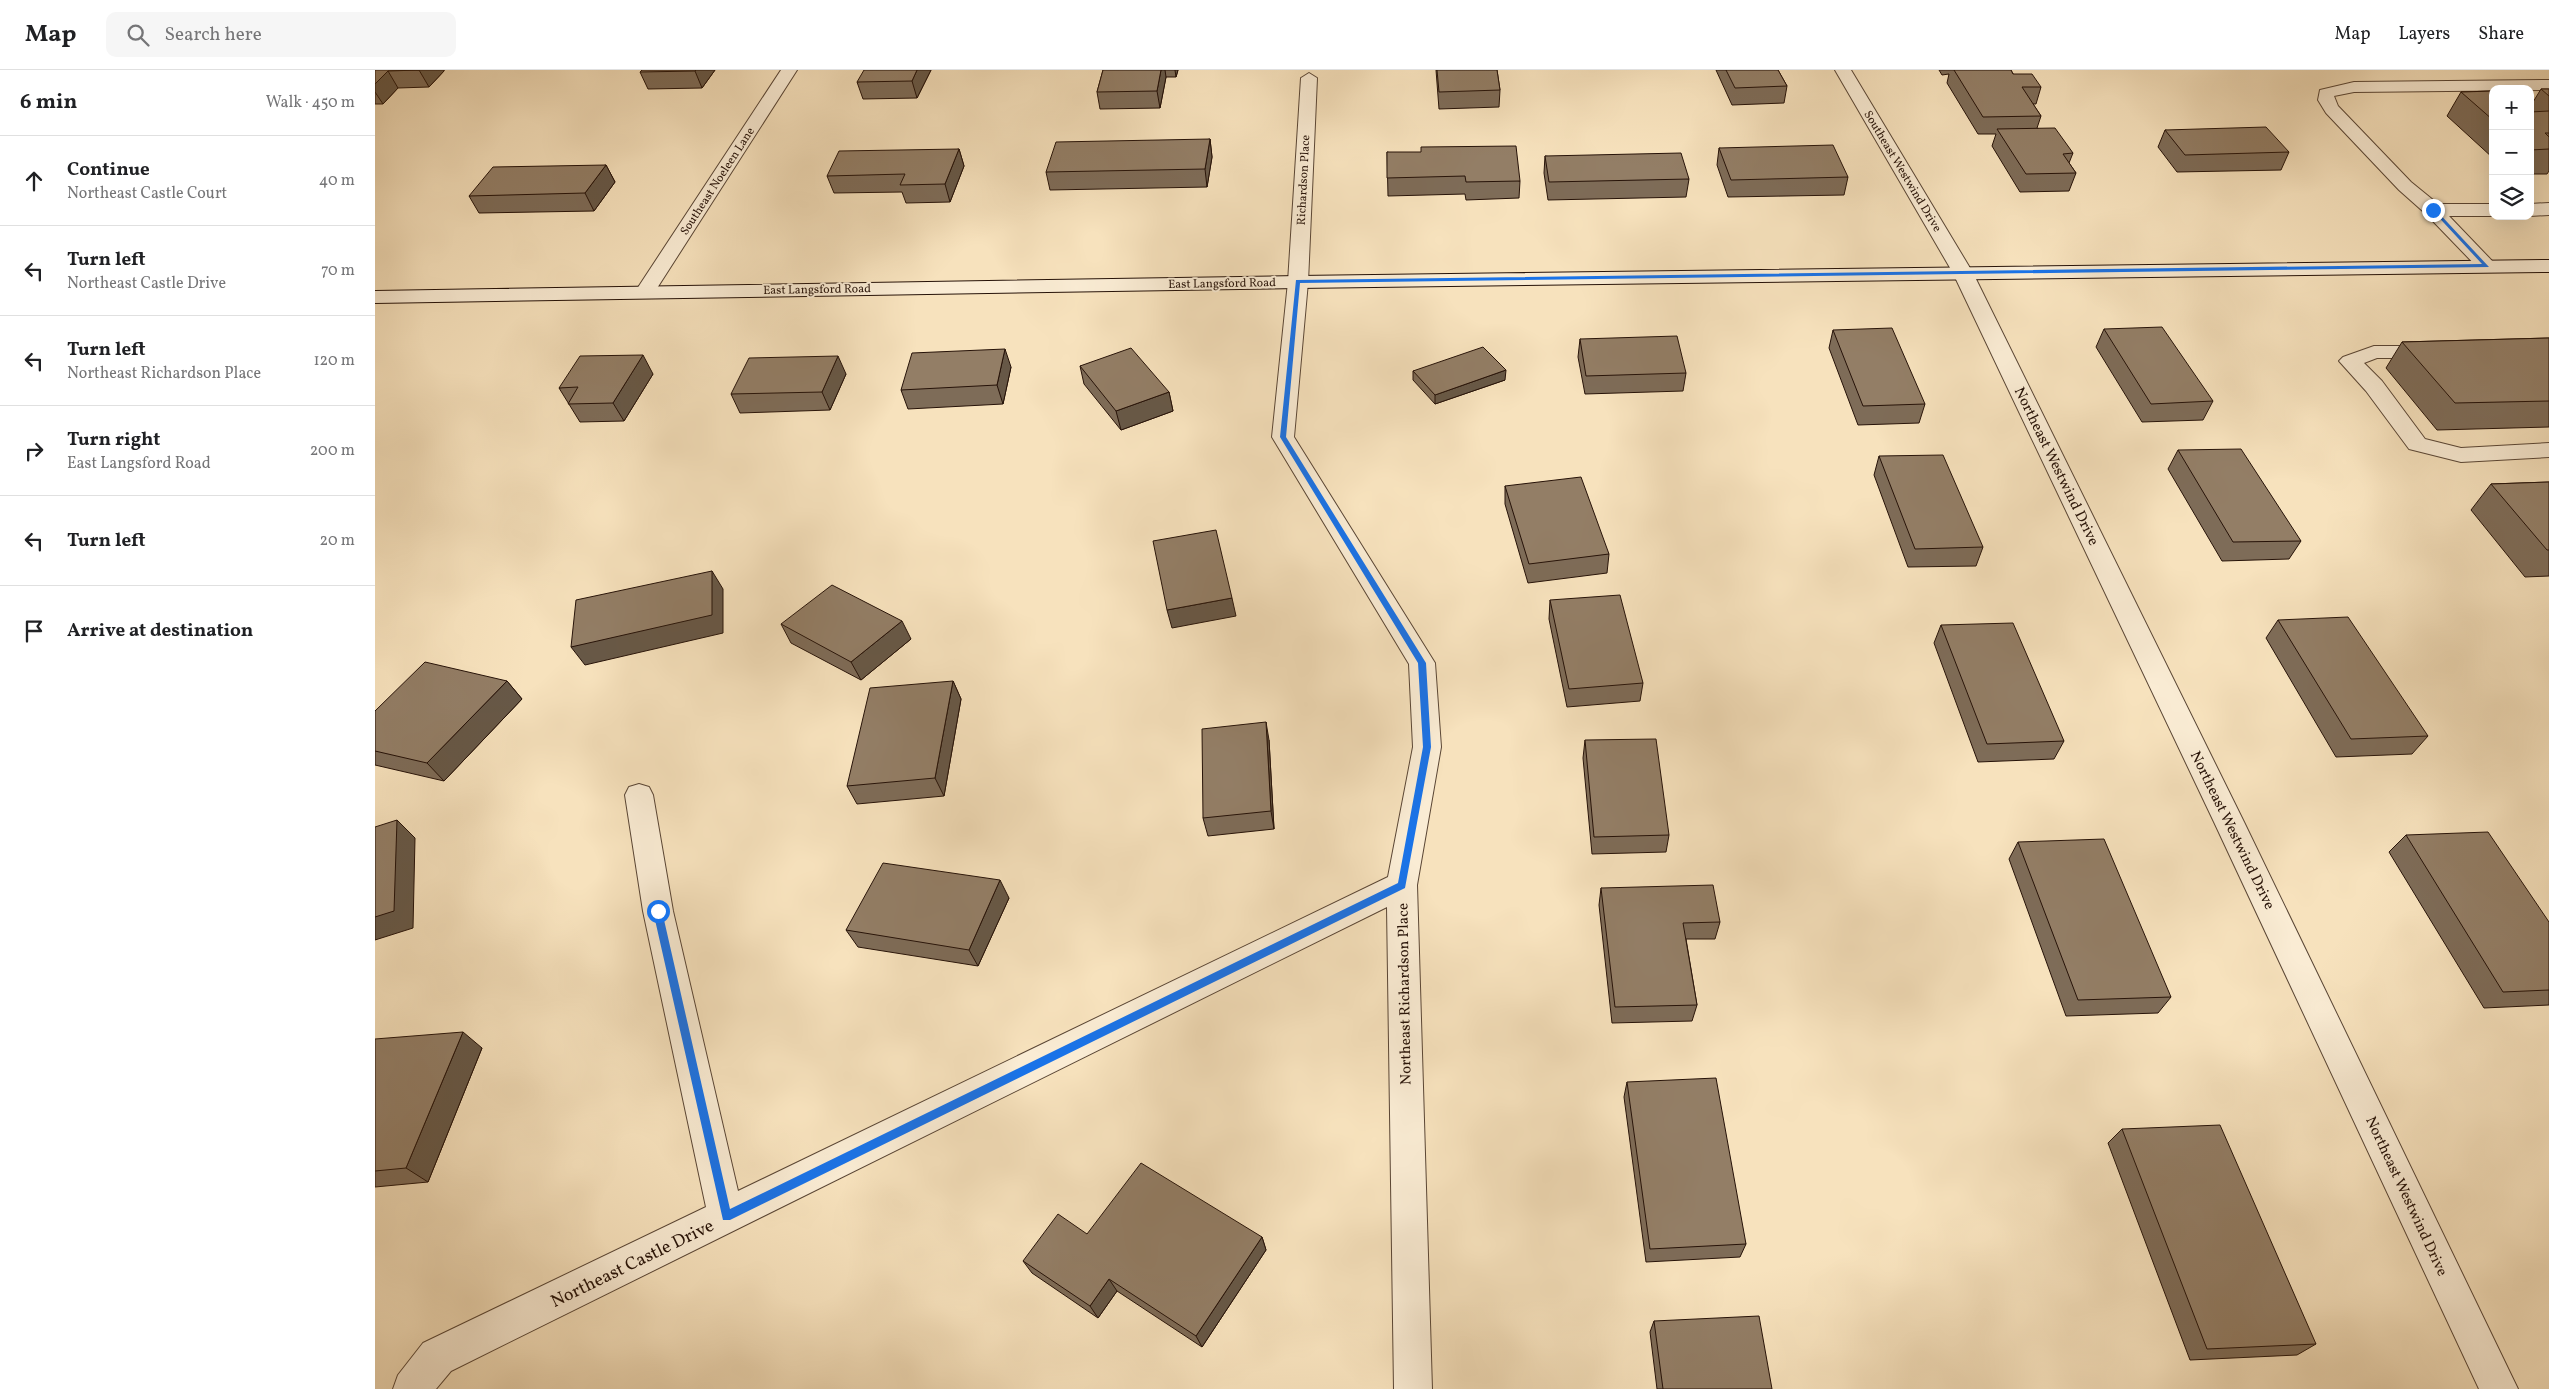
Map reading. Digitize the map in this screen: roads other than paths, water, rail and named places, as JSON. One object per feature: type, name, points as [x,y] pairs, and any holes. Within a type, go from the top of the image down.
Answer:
[{"type":"street","name":"Southeast Noeleen Lane","points":[[645,292],[789,70]]},
{"type":"street","name":"Southeast Westwind Drive","points":[[1843,70],[1963,273]]},
{"type":"street","name":"Richardson Place","points":[[1298,282],[1309,78]]},
{"type":"street","points":[[2487,266],[2433,210],[2405,186],[2333,109],[2326,100],[2326,93],[2355,87],[2549,85]]},
{"type":"street","points":[[2534,210],[2549,209]]},
{"type":"street","points":[[2433,210],[2489,210]]},
{"type":"street","name":"East Langsford Road","points":[[375,297],[1298,282],[2487,266],[2548,267]]},
{"type":"street","name":"Northeast Westwind Drive","points":[[1963,273],[2229,822],[2499,1389]]},
{"type":"street","name":"Northeast Richardson Place","points":[[1298,282],[1283,437],[1422,663],[1427,747],[1402,885],[1413,1389]]},
{"type":"street","points":[[2452,353],[2374,352],[2350,361],[2374,386],[2417,444],[2461,455],[2549,450]]},
{"type":"street","points":[[639,795],[658,911],[726,1217]]},
{"type":"street","name":"Northeast Castle Drive","points":[[412,1389],[437,1357],[1402,885]]}]
